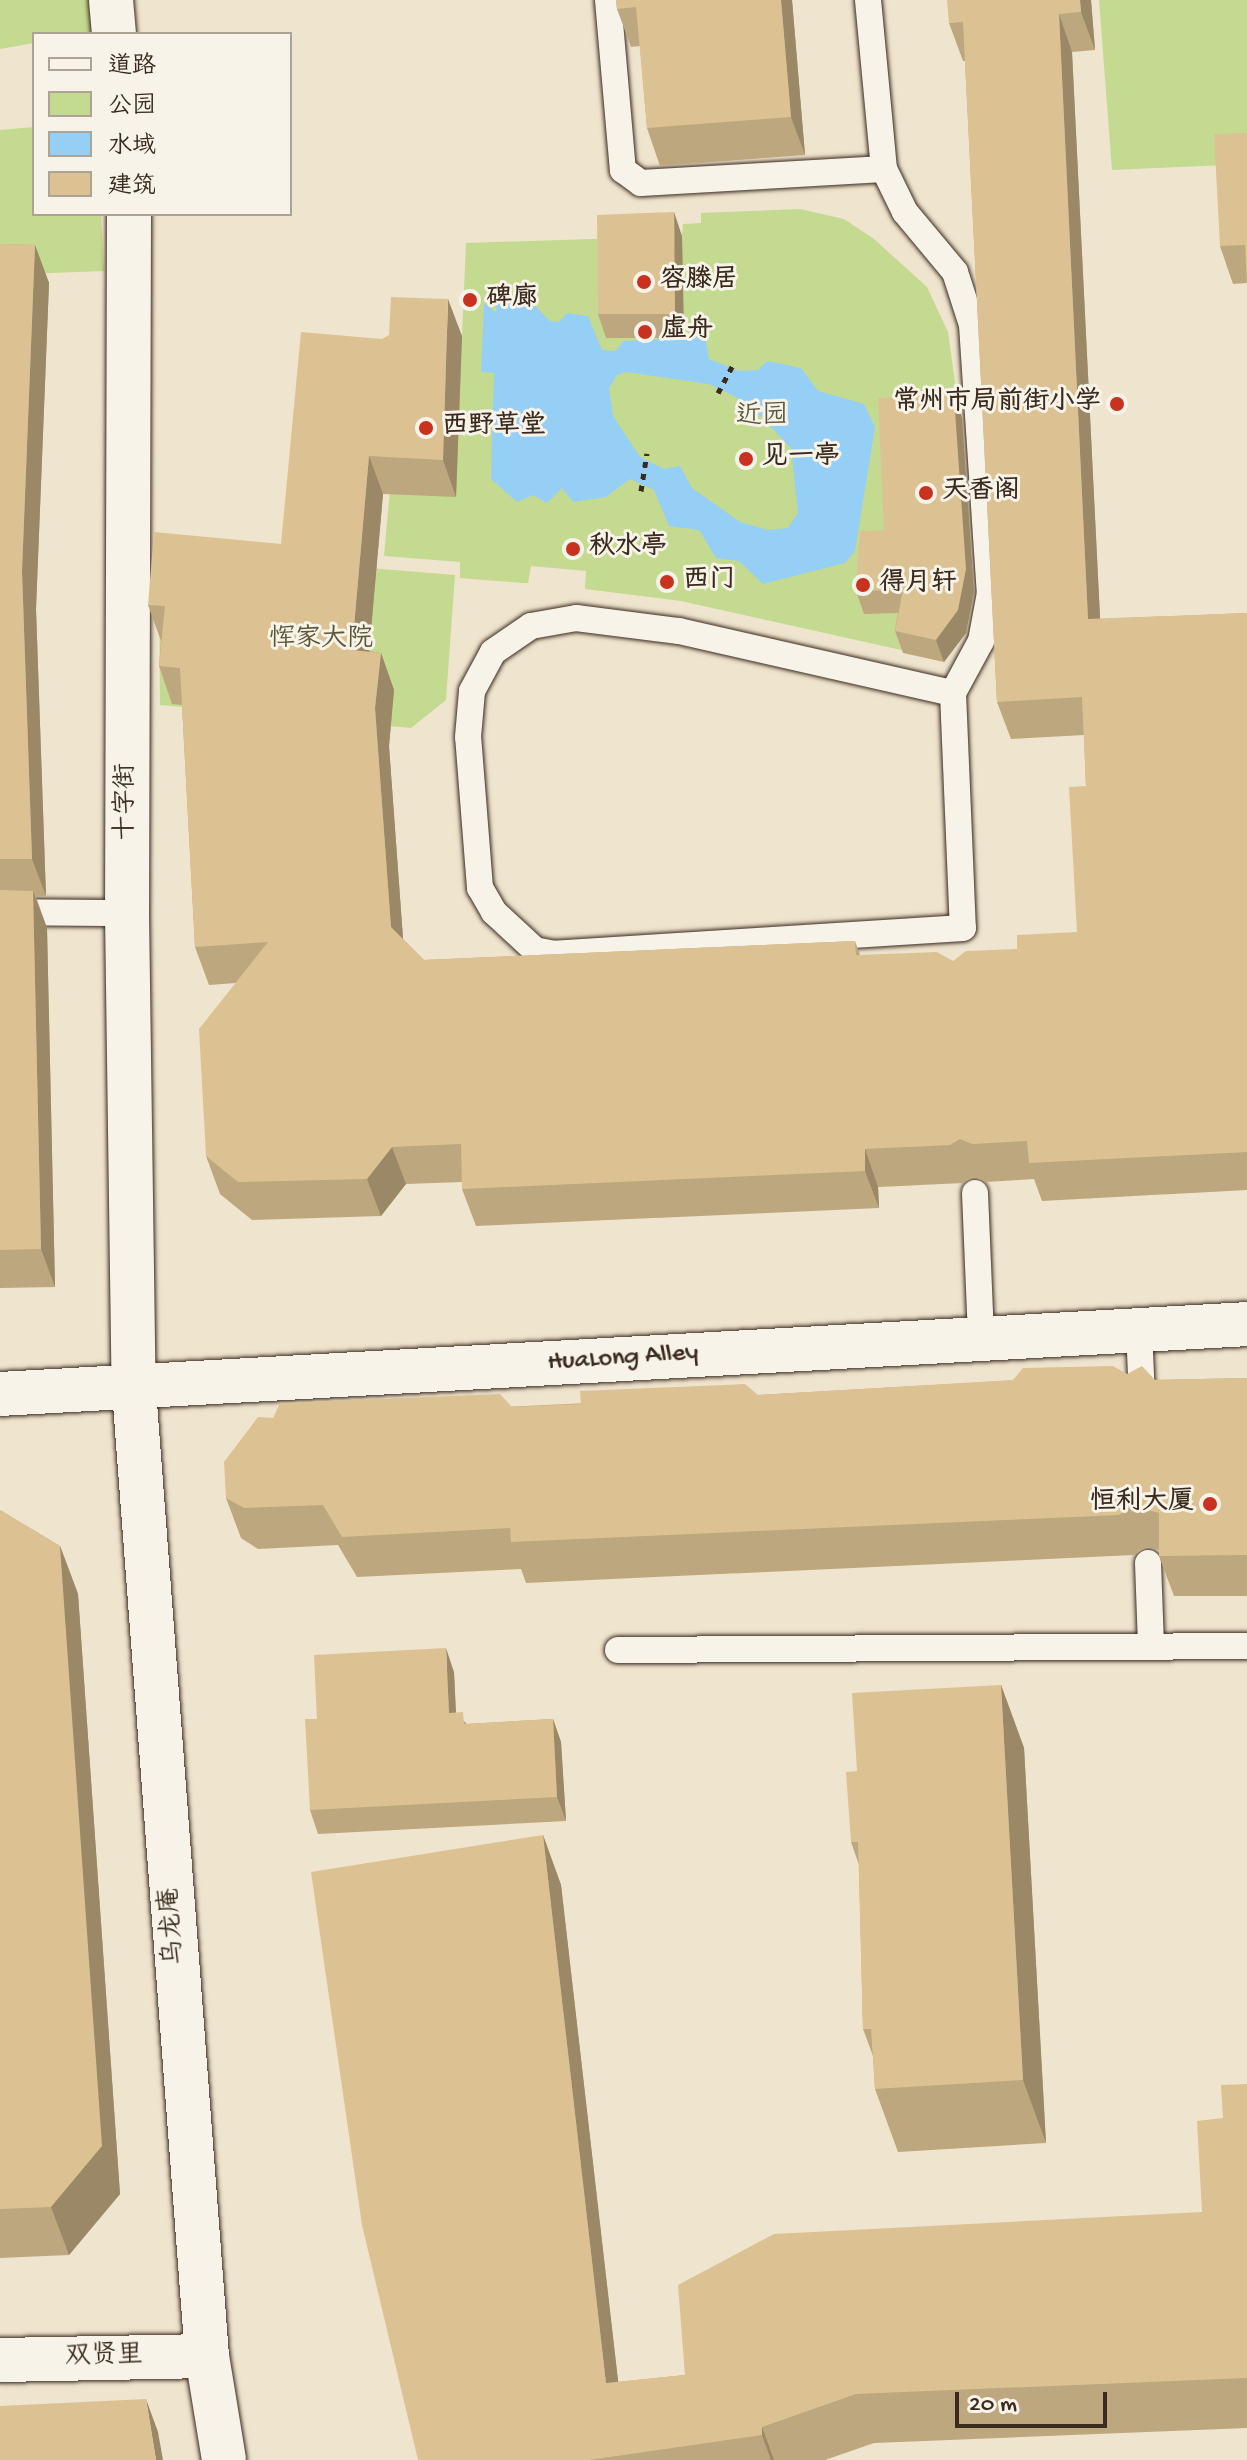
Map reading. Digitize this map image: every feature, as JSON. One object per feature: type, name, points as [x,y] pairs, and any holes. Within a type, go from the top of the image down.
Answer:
[{"type":"street","points":[[111,0],[114,32]]},
{"type":"street","name":"十字街","points":[[129,216],[127,913],[134,1390]]},
{"type":"street","name":"HuaLong Alley","points":[[0,1394],[134,1390],[981,1337],[1247,1324]]},
{"type":"street","name":"乌龙庵","points":[[134,1390],[207,2356],[224,2460]]},
{"type":"street","name":"双贤里","points":[[0,2360],[207,2356]]},
{"type":"lane","points":[[608,0],[623,170],[641,183],[884,169]]},
{"type":"lane","points":[[868,0],[884,169],[905,212],[955,272],[972,325],[990,593],[981,641],[953,693],[964,955]]},
{"type":"lane","points":[[953,693],[679,631],[576,618],[531,626],[493,652],[472,691],[468,737],[480,888],[494,912],[535,950],[555,954],[963,928]]},
{"type":"lane","points":[[0,912],[127,913]]},
{"type":"lane","points":[[975,1193],[981,1337]]},
{"type":"lane","points":[[1139,1329],[1142,1399]]},
{"type":"lane","points":[[1148,1563],[1151,1646]]},
{"type":"lane","points":[[618,1650],[1247,1646]]},
{"type":"path","points":[[718,393],[734,363]]},
{"type":"path","points":[[641,491],[647,453]]},
{"type":"green space","points":[[0,0],[89,0],[96,32],[32,32],[32,43],[0,49]]},
{"type":"green space","points":[[1099,0],[1247,0],[1247,164],[1112,170]]},
{"type":"green space","points":[[32,127],[32,216],[101,216],[104,271],[0,275],[0,130]]},
{"type":"green space","name":"近园","points":[[800,209],[844,219],[874,239],[927,287],[948,332],[960,418],[946,660],[681,601],[585,589],[586,571],[531,566],[528,583],[522,583],[460,578],[460,562],[384,556],[404,335],[462,336],[466,243],[682,236],[683,224],[701,223],[701,213]]},
{"type":"green space","name":"恽家大院","points":[[296,562],[455,575],[446,700],[411,728],[160,705],[159,570]]},
{"type":"water","points":[[497,296],[530,301],[550,321],[559,322],[567,313],[588,316],[602,350],[615,351],[624,341],[705,337],[709,359],[739,371],[758,370],[767,361],[801,368],[818,391],[864,404],[875,427],[855,551],[845,563],[763,584],[739,561],[716,558],[699,530],[669,526],[654,490],[630,479],[606,497],[573,502],[562,488],[547,503],[533,495],[517,502],[491,479],[494,373],[481,372],[484,303],[496,312]],"holes":[[[626,372],[709,384],[748,403],[791,448],[798,513],[788,528],[767,530],[740,522],[692,488],[680,466],[664,469],[640,457],[613,416],[609,388],[617,375]]]},
{"type":"building","points":[[616,0],[781,0],[791,117],[647,128],[636,7],[617,9]]},
{"type":"building","points":[[947,0],[1080,0],[1081,12],[1059,14],[1088,619],[1247,613],[1247,1152],[1029,1163],[1027,1141],[972,1144],[960,1139],[950,1145],[865,1149],[865,1171],[462,1189],[461,1144],[392,1147],[367,1179],[238,1182],[206,1156],[199,1029],[268,942],[195,947],[180,668],[159,666],[165,606],[148,605],[154,532],[281,544],[301,332],[382,339],[389,335],[391,297],[448,299],[443,460],[369,456],[352,650],[381,653],[375,708],[391,927],[424,960],[855,941],[856,955],[937,952],[953,961],[966,951],[1017,949],[1017,935],[1077,932],[1069,787],[1086,786],[1082,697],[997,702],[963,22],[949,23]]},
{"type":"building","points":[[1247,133],[1247,287],[1245,245],[1220,246],[1214,134]]},
{"type":"building","points":[[674,212],[675,314],[598,314],[597,215]]},
{"type":"building","points":[[0,244],[35,245],[22,571],[32,859],[0,859]]},
{"type":"building","points":[[954,396],[966,569],[958,610],[936,640],[895,631],[903,590],[856,591],[860,531],[884,530],[878,398]]},
{"type":"building","points":[[0,890],[33,891],[41,1249],[0,1250]]},
{"type":"building","points":[[1113,1366],[1127,1374],[1142,1366],[1155,1380],[1247,1378],[1247,1555],[1159,1556],[1159,1513],[1133,1506],[1119,1515],[511,1542],[510,1528],[342,1537],[323,1505],[244,1508],[226,1498],[224,1462],[258,1417],[273,1418],[280,1403],[500,1394],[512,1407],[581,1404],[580,1391],[745,1384],[758,1395],[1013,1380],[1023,1368]]},
{"type":"building","points":[[0,1510],[60,1546],[102,2146],[51,2207],[0,2209]]},
{"type":"building","points":[[446,1648],[449,1713],[463,1712],[464,1724],[553,1719],[557,1797],[310,1810],[305,1719],[317,1719],[314,1655]]},
{"type":"building","points":[[1001,1685],[1023,2080],[875,2089],[871,2029],[863,2029],[858,1842],[851,1842],[846,1772],[857,1771],[852,1693]]},
{"type":"building","points":[[543,1835],[606,2383],[685,2375],[678,2285],[774,2234],[1202,2212],[1197,2121],[1223,2118],[1221,2085],[1247,2084],[1247,2378],[856,2394],[762,2427],[762,2435],[589,2460],[418,2460],[362,2225],[311,1872]]},
{"type":"building","points":[[146,2399],[156,2460],[0,2460],[0,2406]]},
{"type":"place","name":"容滕居","points":[[644,282]]},
{"type":"place","name":"碑廊","points":[[470,300]]},
{"type":"place","name":"虚舟","points":[[645,332]]},
{"type":"place","name":"常州市局前街小学","points":[[1117,404]]},
{"type":"place","name":"西野草堂","points":[[426,428]]},
{"type":"place","name":"见一亭","points":[[746,459]]},
{"type":"place","name":"天香阁","points":[[926,493]]},
{"type":"place","name":"秋水亭","points":[[573,549]]},
{"type":"place","name":"西门","points":[[667,582]]},
{"type":"place","name":"得月轩","points":[[863,585]]},
{"type":"place","name":"恒利大厦","points":[[1210,1504]]}]
